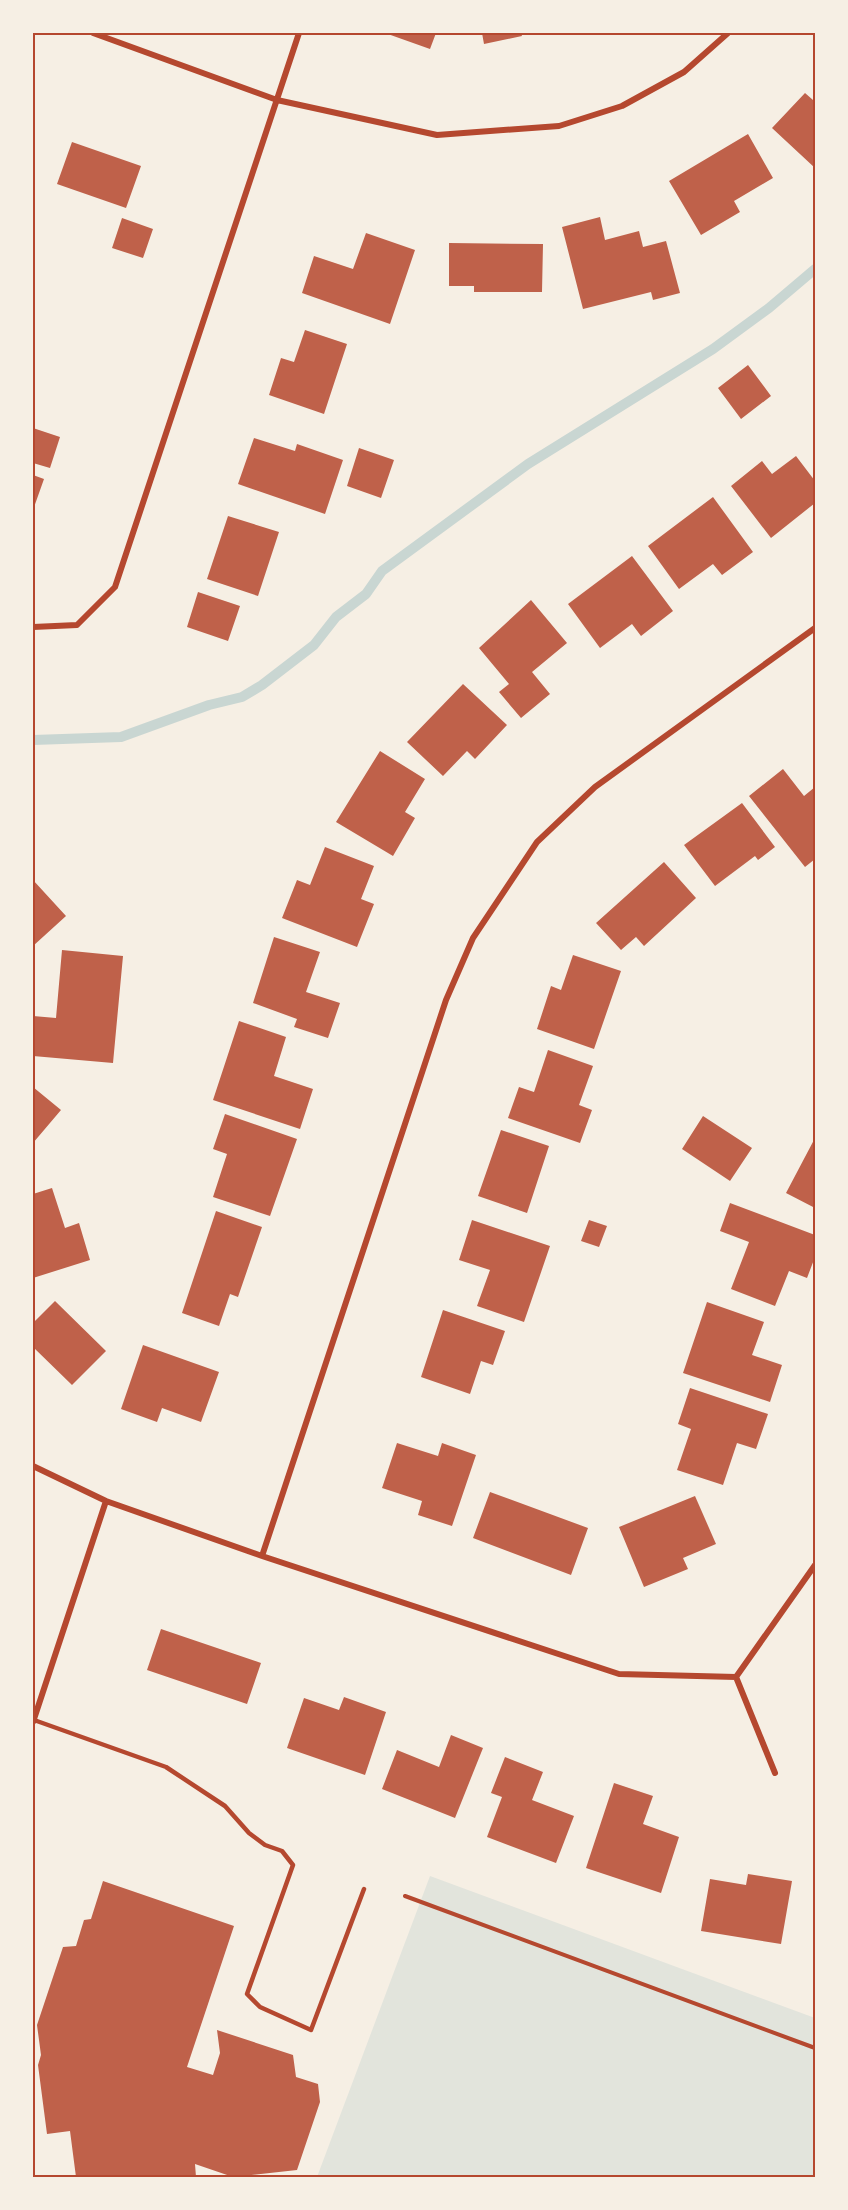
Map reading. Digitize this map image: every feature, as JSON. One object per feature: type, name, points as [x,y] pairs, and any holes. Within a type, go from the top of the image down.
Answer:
[{"type":"street","points":[[93,33],[277,100],[437,135],[559,126],[622,106],[684,72],[728,33]]},
{"type":"street","points":[[33,627],[77,625],[115,587],[298,33]]},
{"type":"street","points":[[262,1556],[446,1000],[473,938],[537,842],[596,787],[815,628]]},
{"type":"street","points":[[33,1466],[106,1501],[262,1556],[619,1674],[736,1677]]},
{"type":"street","points":[[33,1721],[106,1501]]},
{"type":"street","points":[[736,1677],[815,1565]]},
{"type":"street","points":[[736,1677],[775,1773]]},
{"type":"lane","points":[[33,1721],[166,1767],[225,1806],[249,1833],[265,1845],[282,1851],[293,1865],[246,1994],[260,2007],[312,2030],[364,1889]]},
{"type":"path","points":[[405,1896],[815,2048]]},
{"type":"shaded area","points":[[430,1876],[815,2018],[815,2177],[317,2177]]},
{"type":"building","points":[[385,33],[436,33],[430,49]]},
{"type":"building","points":[[482,33],[521,33],[522,36],[484,44]]},
{"type":"building","points":[[805,93],[813,100],[815,98],[815,168],[772,128]]},
{"type":"building","points":[[748,134],[773,178],[734,201],[740,212],[701,235],[669,181]]},
{"type":"building","points":[[72,142],[141,166],[126,208],[57,184]]},
{"type":"building","points":[[600,217],[605,240],[639,231],[643,247],[666,241],[680,293],[653,300],[651,292],[583,309],[562,227]]},
{"type":"building","points":[[122,218],[153,229],[143,258],[112,248]]},
{"type":"building","points":[[366,233],[415,250],[390,324],[302,293],[314,256],[353,269]]},
{"type":"building","points":[[449,243],[543,244],[542,292],[474,292],[474,286],[449,286]]},
{"type":"building","points":[[305,330],[347,344],[324,414],[269,395],[281,358],[294,362]]},
{"type":"building","points":[[748,365],[771,396],[741,419],[718,388]]},
{"type":"building","points":[[33,428],[60,437],[50,468],[33,463]]},
{"type":"building","points":[[254,438],[295,451],[297,444],[343,460],[325,514],[238,484]]},
{"type":"building","points":[[359,448],[394,460],[381,498],[347,486]]},
{"type":"building","points":[[796,456],[815,481],[815,503],[771,538],[731,486],[762,461],[772,474]]},
{"type":"building","points":[[33,475],[44,479],[33,510]]},
{"type":"building","points":[[713,497],[753,552],[722,575],[713,564],[679,589],[648,546]]},
{"type":"building","points":[[228,516],[279,532],[258,596],[207,579]]},
{"type":"building","points":[[632,556],[673,611],[641,636],[632,624],[600,648],[568,604]]},
{"type":"building","points":[[198,592],[240,606],[228,641],[187,627]]},
{"type":"building","points":[[531,600],[567,643],[532,672],[550,694],[521,718],[499,692],[509,684],[479,648]]},
{"type":"building","points":[[463,684],[507,725],[475,759],[467,751],[443,776],[407,742]]},
{"type":"building","points":[[380,751],[425,779],[405,812],[415,818],[393,856],[336,822]]},
{"type":"building","points":[[783,769],[804,796],[815,787],[815,859],[805,867],[749,796]]},
{"type":"building","points":[[742,803],[775,847],[758,860],[755,856],[715,886],[684,845]]},
{"type":"building","points":[[325,847],[374,866],[361,899],[374,904],[357,947],[282,918],[297,880],[310,885]]},
{"type":"building","points":[[664,862],[696,898],[644,946],[636,937],[621,950],[596,923]]},
{"type":"building","points":[[33,880],[66,916],[33,946]]},
{"type":"building","points":[[274,937],[320,952],[306,992],[340,1003],[328,1038],[294,1027],[297,1019],[253,1003]]},
{"type":"building","points":[[62,950],[123,956],[113,1063],[33,1056],[33,1016],[56,1018]]},
{"type":"building","points":[[573,955],[621,971],[594,1049],[537,1029],[551,986],[561,990]]},
{"type":"building","points":[[239,1021],[286,1037],[274,1076],[313,1089],[300,1129],[213,1100]]},
{"type":"building","points":[[548,1050],[593,1066],[579,1105],[592,1110],[580,1143],[508,1118],[519,1087],[534,1092]]},
{"type":"building","points":[[33,1087],[61,1110],[33,1143]]},
{"type":"building","points":[[225,1114],[297,1139],[270,1216],[213,1197],[227,1154],[213,1149]]},
{"type":"building","points":[[703,1116],[752,1148],[730,1181],[682,1149]]},
{"type":"building","points":[[501,1130],[549,1146],[527,1213],[478,1196]]},
{"type":"building","points":[[815,1138],[815,1208],[786,1193]]},
{"type":"building","points":[[52,1188],[65,1228],[79,1223],[90,1260],[33,1278],[33,1194]]},
{"type":"building","points":[[730,1203],[815,1235],[815,1257],[807,1278],[789,1271],[775,1306],[731,1289],[749,1242],[720,1231]]},
{"type":"building","points":[[216,1211],[262,1227],[238,1297],[230,1294],[219,1326],[182,1313]]},
{"type":"building","points":[[472,1220],[550,1246],[524,1322],[477,1306],[490,1270],[459,1260]]},
{"type":"building","points":[[589,1220],[607,1226],[599,1247],[581,1241]]},
{"type":"building","points":[[55,1301],[106,1351],[72,1385],[33,1347],[33,1323]]},
{"type":"building","points":[[707,1302],[764,1322],[752,1355],[782,1365],[770,1402],[683,1373]]},
{"type":"building","points":[[443,1310],[505,1331],[493,1365],[481,1361],[470,1394],[421,1377]]},
{"type":"building","points":[[143,1345],[219,1372],[201,1422],[162,1408],[157,1422],[121,1409]]},
{"type":"building","points":[[690,1388],[768,1414],[756,1449],[737,1443],[723,1485],[677,1470],[691,1429],[678,1424]]},
{"type":"building","points":[[397,1443],[438,1456],[442,1443],[476,1455],[452,1526],[418,1515],[422,1501],[382,1488]]},
{"type":"building","points":[[490,1492],[588,1528],[571,1575],[473,1538]]},
{"type":"building","points":[[695,1496],[716,1544],[683,1558],[688,1569],[644,1587],[619,1527]]},
{"type":"building","points":[[161,1629],[261,1663],[247,1704],[147,1670]]},
{"type":"building","points":[[344,1697],[386,1712],[365,1775],[287,1748],[304,1698],[339,1710]]},
{"type":"building","points":[[451,1735],[483,1748],[455,1818],[382,1789],[397,1750],[439,1767]]},
{"type":"building","points":[[505,1757],[543,1772],[532,1800],[574,1816],[556,1863],[487,1837],[502,1797],[491,1793]]},
{"type":"building","points":[[614,1783],[653,1796],[643,1824],[679,1837],[661,1893],[586,1868]]},
{"type":"building","points":[[748,1874],[792,1881],[781,1944],[701,1931],[710,1879],[746,1885]]},
{"type":"building","points":[[103,1881],[234,1926],[187,2067],[213,2075],[220,2053],[217,2030],[293,2055],[296,2077],[318,2084],[320,2102],[297,2170],[233,2177],[195,2164],[196,2177],[76,2177],[70,2131],[47,2134],[38,2065],[41,2055],[37,2025],[63,1947],[76,1946],[84,1920],[91,1919]]},
{"type":"waterway","points":[[33,740],[121,737],[209,705],[242,697],[262,685],[314,645],[336,617],[366,594],[382,571],[528,464],[713,349],[769,308],[815,269]]}]
